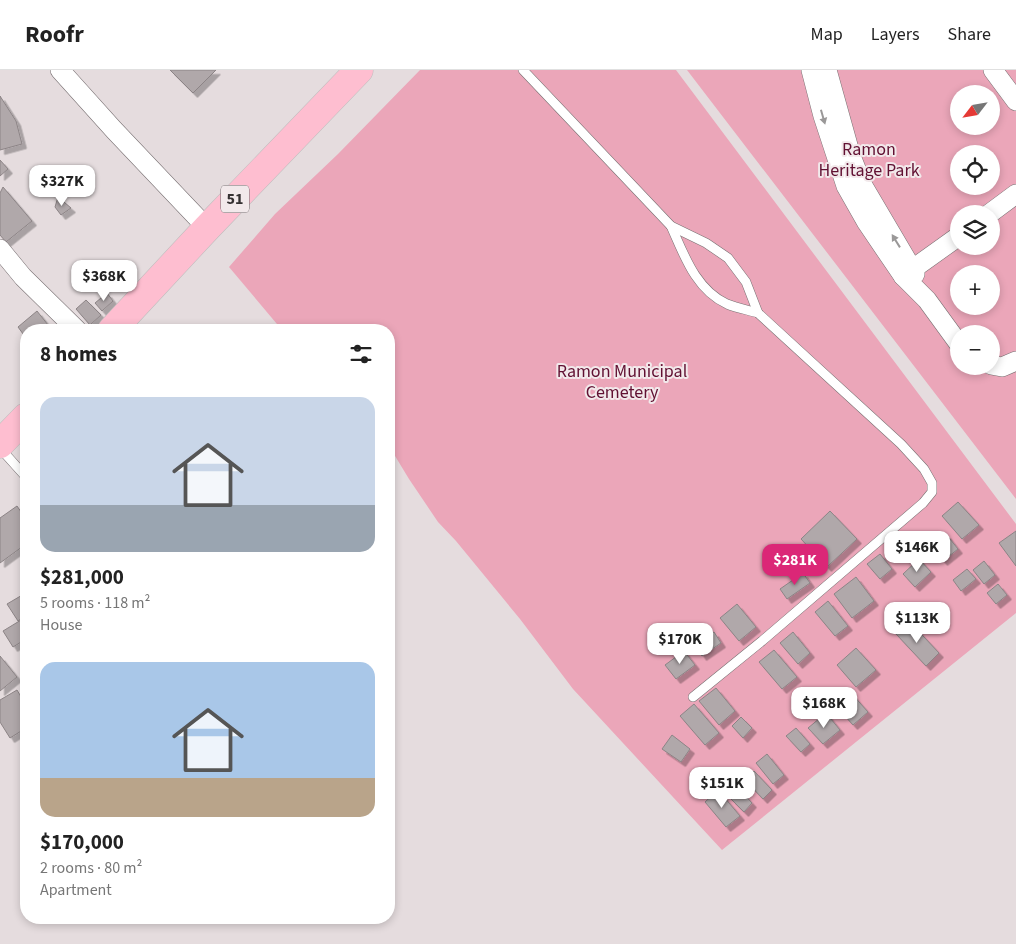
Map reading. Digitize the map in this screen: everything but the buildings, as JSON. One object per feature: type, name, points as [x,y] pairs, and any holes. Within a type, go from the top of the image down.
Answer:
[{"type":"highway","name":"51","points":[[118,324],[359,70]]},
{"type":"highway","points":[[0,444],[20,424]]},
{"type":"street","points":[[60,70],[207,228]]},
{"type":"street","points":[[810,70],[825,125],[846,186],[867,222],[908,272],[950,332]]},
{"type":"street","points":[[827,70],[851,156],[862,184],[908,272]]},
{"type":"street","points":[[993,70],[1016,101]]},
{"type":"street","points":[[1000,206],[1016,194]]},
{"type":"street","points":[[908,272],[950,242]]},
{"type":"street","points":[[0,249],[23,277],[70,324]]},
{"type":"street","points":[[1000,367],[1016,362]]},
{"type":"lane","points":[[523,70],[671,226],[689,266],[706,290],[727,304],[758,313],[901,444],[924,469],[932,483],[932,492],[923,503],[762,641],[693,697]]},
{"type":"lane","points":[[671,226],[706,243],[728,258],[746,282],[758,313]]},
{"type":"lane","points":[[0,448],[20,470]]},
{"type":"green space","name":"Ramon Municipal Cemetery","points":[[420,70],[676,70],[1016,524],[1016,613],[722,850],[573,689],[520,619],[438,522],[409,479],[395,456],[395,324],[277,324],[229,267],[275,214],[338,154]]},
{"type":"green space","name":"Ramon Heritage Park","points":[[687,70],[1016,70],[1016,499]]}]
